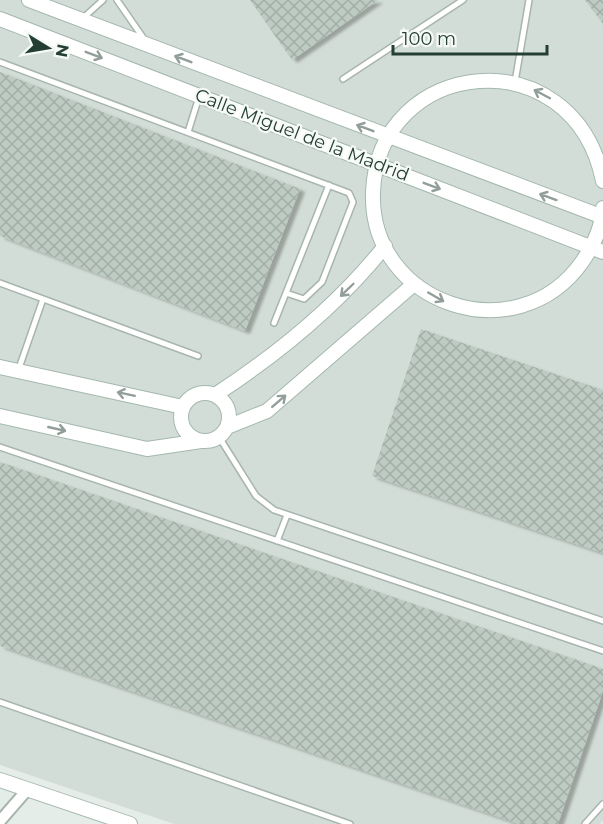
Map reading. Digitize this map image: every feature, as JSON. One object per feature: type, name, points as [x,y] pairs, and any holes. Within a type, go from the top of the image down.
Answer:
[{"type":"main road","name":"Calle Miguel de la Madrid","points":[[29,0],[603,217]]},
{"type":"main road","name":"Calle Miguel de la Madrid","points":[[0,19],[597,250]]},
{"type":"main road","points":[[603,181],[598,158],[586,132],[567,109],[542,93],[515,82],[486,80],[457,84],[430,96],[407,114],[389,137],[378,164],[373,192],[376,220],[385,246],[397,266],[414,284],[441,302],[475,311],[510,310],[544,298],[572,276],[597,250],[603,208]]},
{"type":"main road","points":[[201,441],[190,435],[183,425],[183,406],[197,394],[215,395],[262,363],[343,295],[385,246]]},
{"type":"main road","points":[[0,416],[147,449],[201,441],[267,411],[414,284]]},
{"type":"main road","points":[[0,367],[183,406]]},
{"type":"main road","points":[[215,395],[228,408],[223,432]]},
{"type":"main road","points":[[0,780],[107,820],[130,824]]},
{"type":"street","points":[[0,820],[27,790]]},
{"type":"lane","points":[[81,20],[103,0]]},
{"type":"lane","points":[[117,0],[148,45]]},
{"type":"lane","points":[[344,79],[463,0]]},
{"type":"lane","points":[[515,82],[529,0]]},
{"type":"lane","points":[[0,62],[349,193],[353,202],[322,282],[304,299],[286,293]]},
{"type":"lane","points":[[188,132],[199,95]]},
{"type":"lane","points":[[274,323],[329,184]]},
{"type":"lane","points":[[0,283],[198,356]]},
{"type":"lane","points":[[18,371],[43,299]]},
{"type":"lane","points":[[223,432],[256,496],[274,510],[603,621]]},
{"type":"lane","points":[[0,447],[603,651]]},
{"type":"lane","points":[[277,541],[287,515]]},
{"type":"lane","points":[[0,702],[350,824]]},
{"type":"lane","points":[[585,824],[603,804]]},
{"type":"shaded area","points":[[0,0],[603,0],[603,820],[600,824],[174,824],[0,765]]},
{"type":"building","points":[[250,0],[378,0],[292,60]]},
{"type":"building","points":[[585,0],[603,0],[603,24]]},
{"type":"building","points":[[0,72],[300,189],[245,331],[0,236]]},
{"type":"building","points":[[421,329],[603,390],[603,553],[372,476]]},
{"type":"building","points":[[0,462],[603,669],[603,691],[558,824],[519,824],[0,646]]}]
